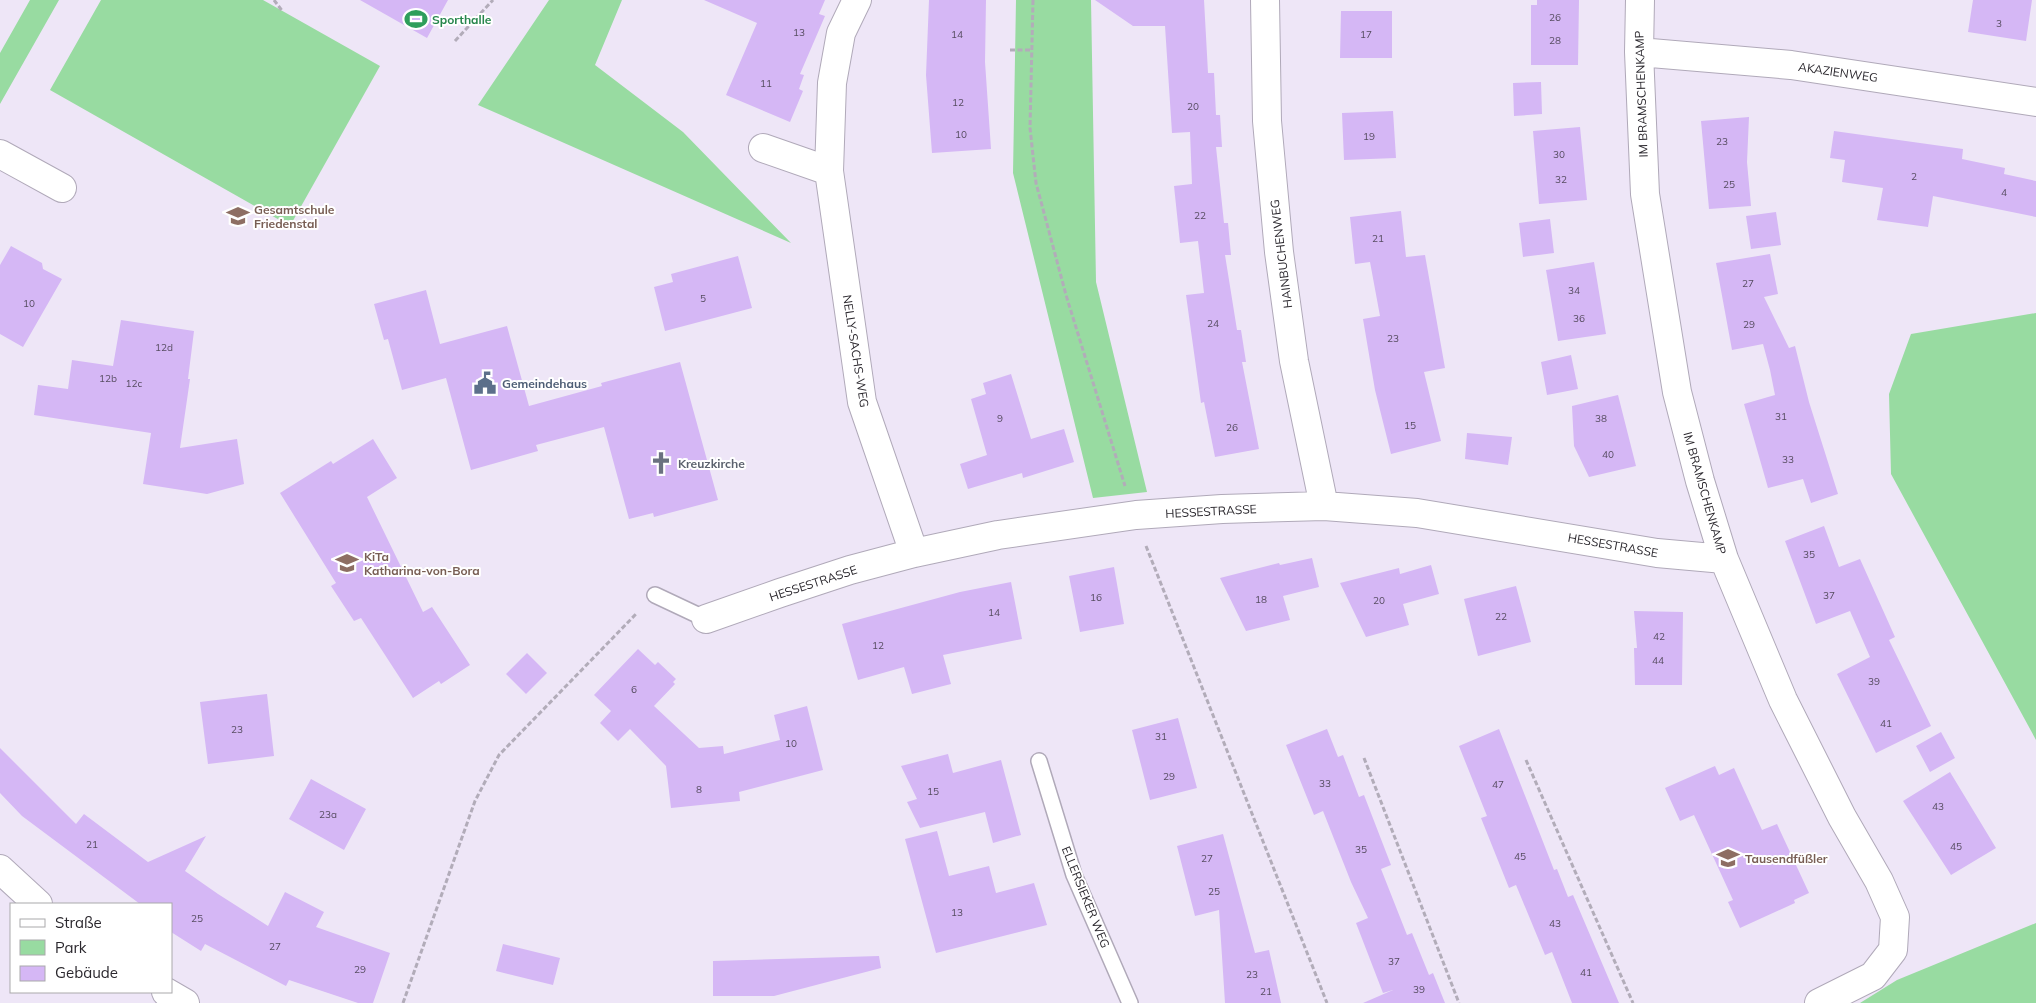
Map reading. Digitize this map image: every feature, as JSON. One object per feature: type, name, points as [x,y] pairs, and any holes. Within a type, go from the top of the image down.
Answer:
[{"type":"street","name":"NELLY-SACHS-WEG","points":[[857,0],[841,33],[832,83],[829,171],[862,402],[914,554]]},
{"type":"street","name":"HAINBUCHENWEG","points":[[1265,0],[1267,121],[1279,252],[1294,361],[1324,506]]},
{"type":"street","name":"IM BRAMSCHENKAMP","points":[[1640,0],[1639,52],[1645,194],[1677,392],[1700,481],[1724,560],[1783,700],[1842,817],[1879,881],[1895,917],[1893,950],[1873,976],[1819,1003]]},
{"type":"street","name":"AKAZIENWEG","points":[[1639,52],[1791,65],[2036,102]]},
{"type":"street","points":[[763,148],[829,171]]},
{"type":"street","points":[[0,154],[62,188]]},
{"type":"street","name":"HESSESTRASSE","points":[[706,619],[832,576],[914,554],[998,536],[1136,515],[1222,509],[1324,506],[1416,513],[1657,552],[1724,560]]},
{"type":"street","points":[[0,869],[37,903]]},
{"type":"lane","points":[[655,595],[706,619]]},
{"type":"lane","name":"ELLERSIEKER WEG","points":[[1038,761],[1074,875],[1130,1003]]},
{"type":"path","points":[[274,0],[283,12]]},
{"type":"path","points":[[455,41],[493,0]]},
{"type":"path","points":[[1033,0],[1030,128],[1036,183],[1066,295],[1125,487],[1150,557],[1327,1003]]},
{"type":"path","points":[[1010,50],[1032,50]]},
{"type":"path","points":[[403,1003],[474,801],[499,755],[655,595]]},
{"type":"path","points":[[1364,758],[1459,1003]]},
{"type":"path","points":[[1526,760],[1632,1003]]},
{"type":"green space","points":[[30,0],[59,0],[0,104],[0,53]]},
{"type":"green space","points":[[101,0],[263,0],[380,66],[290,226],[50,90]]},
{"type":"green space","points":[[549,0],[622,0],[595,65],[683,132],[791,243],[478,105]]},
{"type":"green space","points":[[1016,0],[1091,0],[1096,282],[1147,492],[1093,498],[1013,173]]},
{"type":"green space","points":[[2036,313],[2036,740],[1891,474],[1889,394],[1911,334]]},
{"type":"green space","points":[[2036,923],[2036,1003],[1860,1003],[1897,980]]},
{"type":"building","name":"Sporthalle","points":[[360,0],[448,0],[427,38]]},
{"type":"building","points":[[704,0],[825,0],[819,14],[825,16],[800,74],[804,75],[799,89],[803,91],[790,122],[726,95],[757,23]]},
{"type":"building","points":[[929,0],[986,0],[985,62],[991,149],[932,153],[926,75]]},
{"type":"building","points":[[1095,0],[1204,0],[1208,73],[1214,73],[1216,115],[1220,115],[1222,147],[1216,147],[1224,223],[1228,223],[1231,255],[1225,255],[1237,330],[1241,330],[1246,362],[1242,362],[1259,449],[1215,457],[1204,402],[1201,403],[1186,295],[1204,293],[1198,241],[1180,243],[1174,186],[1192,184],[1190,132],[1172,133],[1165,26],[1133,26]]},
{"type":"building","points":[[1537,0],[1579,0],[1578,65],[1531,65],[1531,5],[1537,5]]},
{"type":"building","points":[[1973,0],[2032,0],[2026,41],[1968,32]]},
{"type":"building","points":[[1341,11],[1392,11],[1392,58],[1340,58]]},
{"type":"building","points":[[1541,82],[1542,114],[1514,116],[1513,83]]},
{"type":"building","points":[[1393,111],[1396,158],[1344,160],[1342,113]]},
{"type":"building","points":[[1749,117],[1747,162],[1751,206],[1709,209],[1701,121]]},
{"type":"building","points":[[1580,127],[1587,200],[1539,204],[1533,131]]},
{"type":"building","points":[[1834,131],[1963,149],[1962,159],[2005,168],[2004,174],[2036,181],[2036,217],[1933,196],[1928,227],[1877,220],[1883,188],[1842,182],[1845,160],[1830,158]]},
{"type":"building","points":[[1401,211],[1406,257],[1425,255],[1445,368],[1424,372],[1441,441],[1391,454],[1375,390],[1363,319],[1380,316],[1370,262],[1355,264],[1350,217]]},
{"type":"building","points":[[1776,212],[1781,245],[1751,249],[1746,216]]},
{"type":"building","points":[[1550,219],[1554,253],[1523,257],[1519,223]]},
{"type":"building","points":[[11,246],[42,263],[43,269],[62,279],[23,347],[0,334],[0,265]]},
{"type":"building","points":[[1770,254],[1778,294],[1764,297],[1789,348],[1795,346],[1809,402],[1838,494],[1811,503],[1803,479],[1768,488],[1744,404],[1775,395],[1770,370],[1763,344],[1732,350],[1716,263]]},
{"type":"building","points":[[738,256],[752,308],[665,331],[654,287],[673,282],[671,274]]},
{"type":"building","points":[[1594,262],[1606,334],[1558,341],[1546,270]]},
{"type":"building","points":[[426,290],[440,344],[507,326],[529,406],[602,386],[601,383],[680,362],[718,500],[654,517],[653,513],[629,519],[604,427],[536,445],[538,451],[471,470],[446,378],[402,390],[388,339],[384,340],[374,304]]},
{"type":"building","points":[[121,320],[194,331],[188,379],[190,379],[180,448],[237,439],[244,484],[207,494],[143,484],[151,433],[34,415],[38,385],[68,389],[72,360],[113,366]]},
{"type":"building","points":[[1571,355],[1578,389],[1547,395],[1541,362]]},
{"type":"building","points":[[1011,374],[1031,439],[1064,429],[1074,462],[1023,478],[1022,473],[968,489],[960,464],[987,455],[971,399],[986,394],[983,383]]},
{"type":"building","points":[[1618,395],[1636,466],[1589,477],[1574,446],[1572,406]]},
{"type":"building","points":[[1467,433],[1512,437],[1508,465],[1465,459]]},
{"type":"building","points":[[373,439],[397,478],[367,497],[423,612],[432,607],[470,665],[441,684],[439,681],[413,698],[361,618],[354,621],[331,586],[336,583],[280,493],[331,461],[333,464]]},
{"type":"building","points":[[1824,526],[1839,567],[1860,559],[1895,637],[1889,640],[1931,726],[1876,753],[1837,674],[1870,657],[1850,611],[1816,624],[1785,541]]},
{"type":"building","points":[[1312,558],[1319,587],[1283,596],[1290,620],[1246,631],[1220,578],[1279,563],[1280,565]]},
{"type":"building","points":[[1431,565],[1439,594],[1403,604],[1409,625],[1366,637],[1340,583],[1399,568],[1400,574]]},
{"type":"building","points":[[1114,567],[1124,624],[1080,632],[1069,576]]},
{"type":"building","points":[[1011,582],[1022,639],[943,655],[951,684],[912,694],[904,667],[858,680],[842,624],[960,592]]},
{"type":"building","points":[[1516,586],[1531,642],[1478,656],[1464,599]]},
{"type":"building","points":[[1634,611],[1683,612],[1682,685],[1635,685],[1634,648],[1637,648]]},
{"type":"building","points":[[638,649],[655,665],[658,662],[676,679],[673,682],[675,684],[654,706],[699,748],[723,746],[724,754],[780,740],[774,715],[807,706],[823,770],[739,792],[740,801],[671,808],[666,766],[630,729],[618,741],[600,723],[611,711],[594,695]]},
{"type":"building","points":[[527,653],[547,673],[526,694],[506,674]]},
{"type":"building","points":[[267,694],[274,756],[208,764],[200,702]]},
{"type":"building","points":[[1178,718],[1197,788],[1150,800],[1132,730]]},
{"type":"building","points":[[1327,729],[1338,757],[1343,755],[1359,797],[1364,795],[1391,865],[1381,869],[1407,935],[1412,933],[1429,975],[1433,973],[1445,1003],[1363,1003],[1393,990],[1383,993],[1356,923],[1368,918],[1351,882],[1323,811],[1314,815],[1286,745]]},
{"type":"building","points":[[1499,729],[1554,870],[1557,869],[1568,897],[1573,895],[1619,1003],[1572,1003],[1552,952],[1545,955],[1516,885],[1509,888],[1481,818],[1487,816],[1459,746]]},
{"type":"building","points":[[1941,732],[1955,758],[1930,772],[1916,746]]},
{"type":"building","points":[[0,748],[76,824],[84,814],[148,862],[206,836],[185,871],[268,926],[285,892],[324,912],[316,927],[390,953],[373,1003],[358,1003],[289,980],[286,986],[205,944],[201,951],[172,933],[172,903],[139,903],[22,816],[0,793]]},
{"type":"building","points":[[948,754],[953,773],[1001,760],[1021,835],[993,843],[985,812],[920,828],[907,802],[917,799],[901,766]]},
{"type":"building","points":[[1715,766],[1719,775],[1734,768],[1762,830],[1777,824],[1809,893],[1794,900],[1795,903],[1740,928],[1728,902],[1733,900],[1694,815],[1680,821],[1665,788]]},
{"type":"building","points":[[1950,772],[1996,848],[1951,875],[1903,801]]},
{"type":"building","points":[[311,779],[366,809],[344,850],[289,819]]},
{"type":"building","points":[[937,831],[949,876],[989,866],[996,893],[1034,883],[1047,925],[936,953],[905,839]]},
{"type":"building","points":[[1223,834],[1255,953],[1269,950],[1281,1003],[1225,1003],[1219,910],[1195,916],[1177,846]]},
{"type":"building","points":[[503,944],[560,958],[553,985],[496,971]]},
{"type":"building","points":[[879,956],[881,968],[774,996],[713,996],[713,961]]},
{"type":"place","name":"Sporthalle","points":[[416,19]]},
{"type":"place","name":"Gesamtschule Friedenstal","points":[[238,216]]},
{"type":"place","name":"Gemeindehaus","points":[[485,383]]},
{"type":"place","name":"Kreuzkirche","points":[[661,463]]},
{"type":"place","name":"KiTa Katharina-von-Bora","points":[[347,563]]},
{"type":"place","name":"Tausendfüßler","points":[[1728,858]]}]
